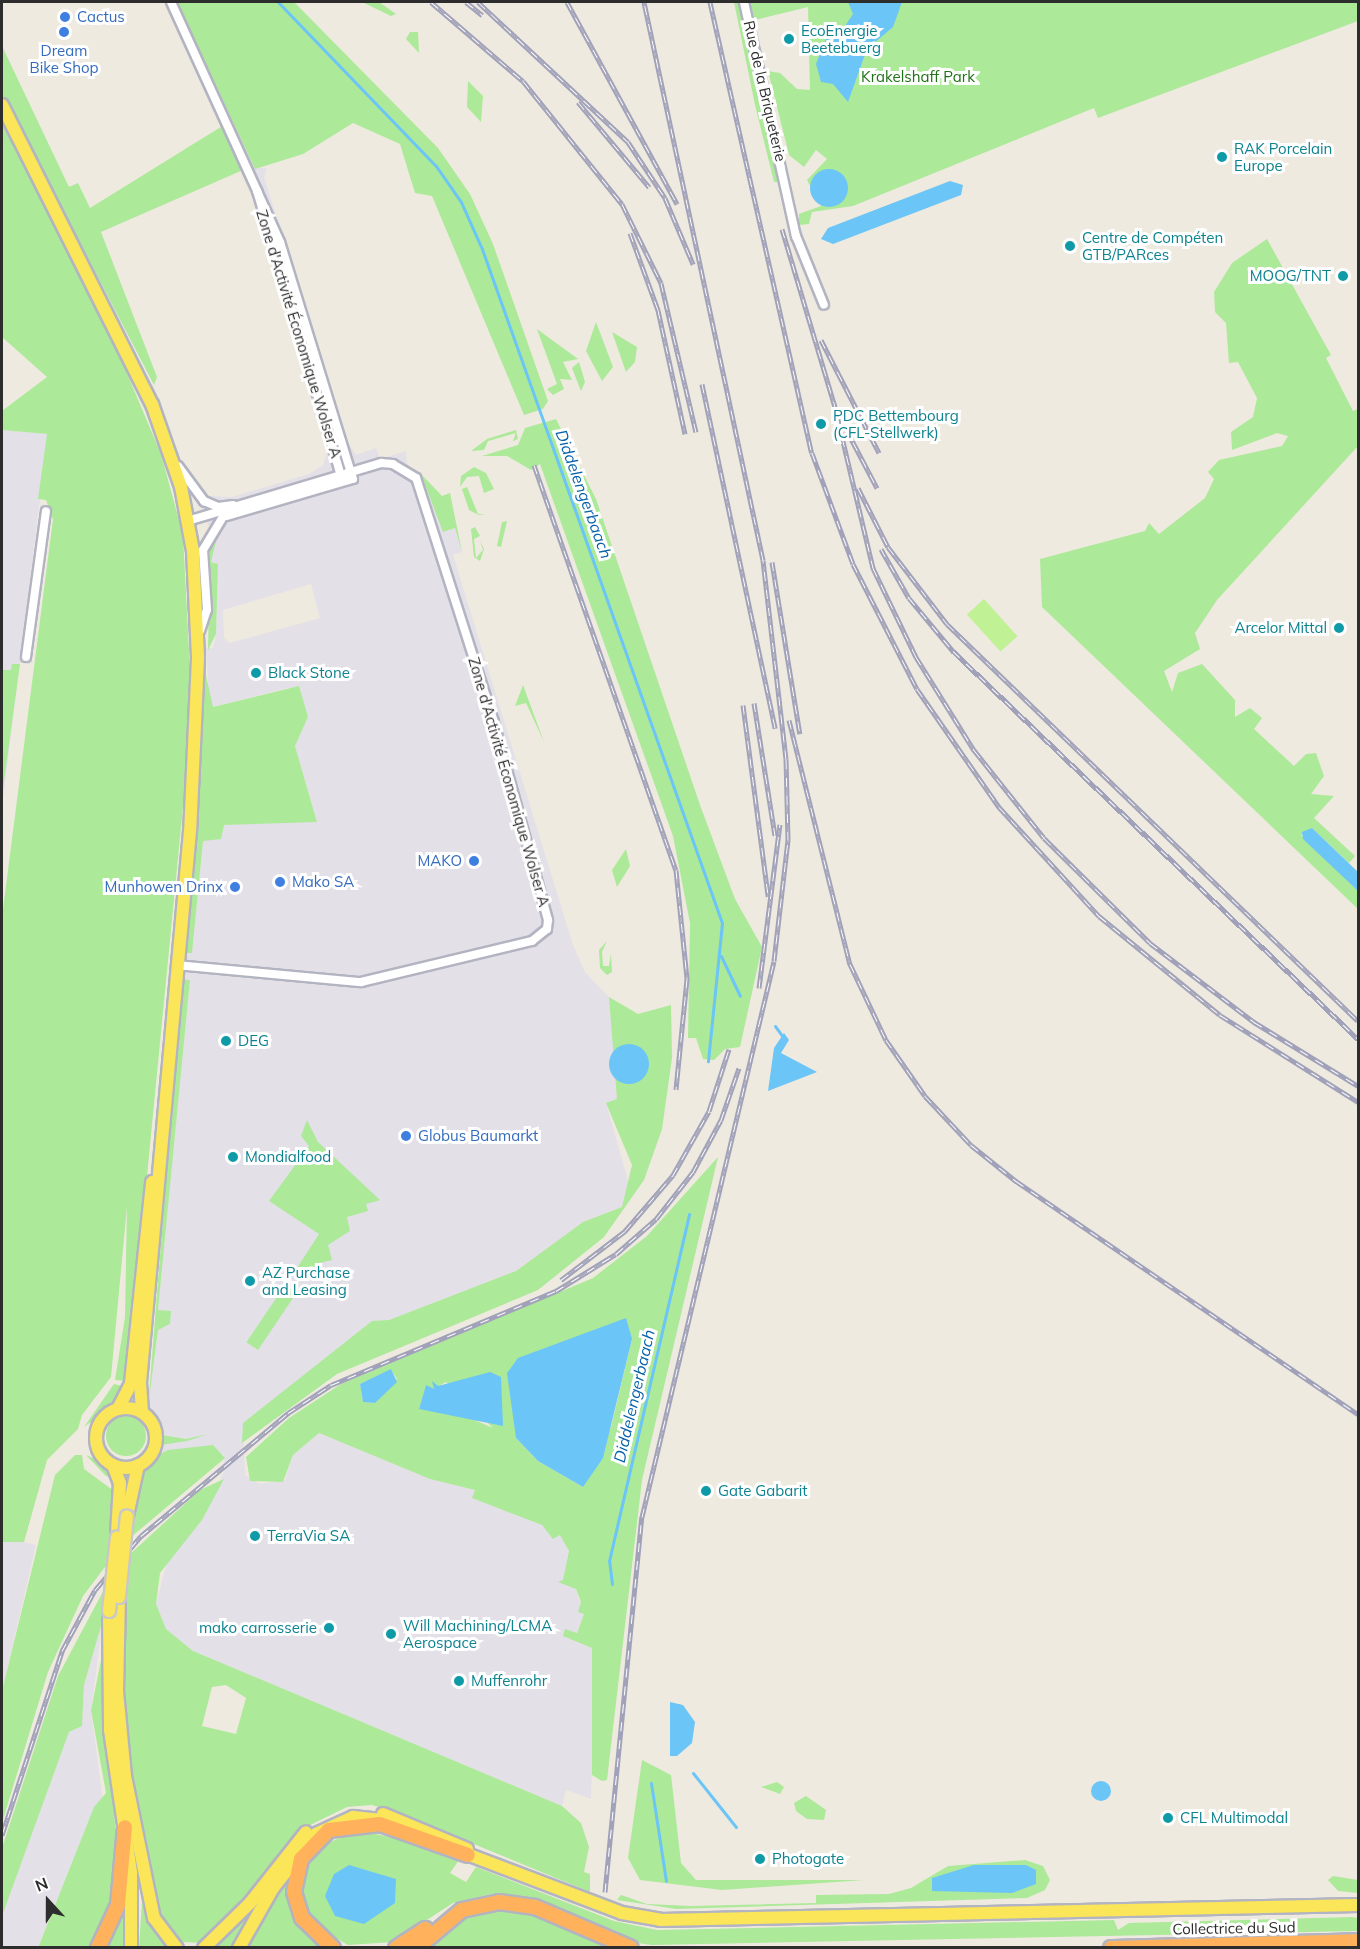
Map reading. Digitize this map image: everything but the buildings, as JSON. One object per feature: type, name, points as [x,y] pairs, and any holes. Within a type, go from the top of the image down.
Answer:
[{"type":"highway","points":[[333,1947],[302,1918],[294,1892],[301,1859],[329,1830],[380,1824],[468,1855]]},
{"type":"highway","points":[[98,1947],[118,1905],[125,1827]]},
{"type":"highway","points":[[396,1947],[473,1902],[519,1899],[598,1938],[631,1947]]},
{"type":"highway","points":[[417,1947],[444,1921],[480,1904],[516,1903],[553,1914]]},
{"type":"highway","name":"Collectrice du Sud","points":[[1111,1947],[1359,1941]]},
{"type":"main road","points":[[2,105],[171,451],[189,523],[198,636],[190,831],[160,1137],[140,1383],[142,1412],[153,1425],[156,1442],[138,1465],[127,1516],[119,1597],[117,1691],[129,1800],[154,1918],[177,1947]]},
{"type":"main road","points":[[131,1947],[134,1917],[125,1827],[110,1730],[108,1611],[120,1483],[113,1465],[100,1454],[96,1434],[104,1418],[118,1409],[130,1383],[160,1137]]},
{"type":"main road","points":[[118,1409],[142,1412]]},
{"type":"main road","points":[[113,1465],[138,1465]]},
{"type":"main road","points":[[204,1947],[250,1903],[302,1836],[341,1814],[392,1816],[499,1865],[622,1913],[660,1920],[1359,1905]]},
{"type":"main road","points":[[239,1947],[306,1842],[328,1825],[353,1817],[387,1819],[468,1855],[499,1865]]},
{"type":"street","name":"Zone d'Activité Économique Wolser A","points":[[171,2],[280,242],[351,473]]},
{"type":"street","name":"Rue de la Briqueterie","points":[[744,2],[796,236],[824,305]]},
{"type":"street","name":"Zone d'Activité Économique Wolser A","points":[[257,191],[340,474]]},
{"type":"street","points":[[171,451],[192,492],[218,507],[340,474]]},
{"type":"street","name":"Zone d'Activité Économique Wolser A","points":[[176,965],[361,982],[532,941],[547,928],[494,722],[423,492],[416,478],[393,464],[340,474],[189,523]]},
{"type":"street","points":[[189,523],[222,518],[353,479],[351,473]]},
{"type":"street","points":[[26,657],[46,511]]},
{"type":"street","points":[[198,636],[207,610],[203,550],[222,518]]},
{"type":"shaded area","points":[[165,2],[177,2],[255,168],[267,168],[264,177],[346,439],[356,455],[376,448],[380,459],[406,451],[407,463],[430,490],[443,531],[455,528],[462,552],[453,555],[573,945],[585,972],[609,997],[618,1099],[606,1103],[629,1184],[622,1207],[583,1222],[516,1271],[389,1320],[372,1322],[243,1423],[245,1475],[260,1484],[285,1480],[293,1455],[319,1433],[430,1479],[475,1490],[473,1498],[542,1525],[553,1538],[560,1534],[569,1551],[563,1581],[576,1589],[584,1614],[576,1634],[592,1648],[595,1673],[591,1799],[566,1790],[562,1806],[193,1651],[166,1629],[156,1604],[168,1558],[202,1520],[225,1469],[224,1455],[168,1450],[156,1455],[161,1445],[186,1439],[162,1435],[148,1407],[158,1330],[170,1324],[158,1310],[190,980],[175,979],[177,952],[192,953],[203,841],[223,825],[317,821],[295,746],[308,717],[288,688],[213,707],[209,700],[206,648],[213,648],[216,634],[218,564],[211,562],[212,534],[200,506],[209,496],[232,497],[309,474],[323,465],[327,453],[253,198]],"holes":[[[311,584],[320,618],[230,643],[224,638],[223,610]]]},
{"type":"shaded area","points":[[2,430],[48,434],[2,807]]},
{"type":"shaded area","points":[[20,1541],[36,1545],[2,1691],[2,1542]]},
{"type":"shaded area","points":[[103,1619],[91,1710],[103,1802],[94,1807],[38,1947],[2,1947],[2,1916],[69,1732],[82,1726],[84,1685]]},
{"type":"green space","points":[[177,2],[294,2],[438,148],[470,194],[493,244],[548,401],[543,409],[524,415],[432,196],[415,193],[400,144],[353,123],[303,154],[255,169]]},
{"type":"green space","points":[[362,2],[379,2],[396,14],[391,16]]},
{"type":"green space","points":[[734,2],[739,2],[744,18],[782,177],[778,182],[774,182],[755,105]]},
{"type":"green space","name":"Krakelshaff Park","points":[[1358,2],[1358,21],[1098,118],[1094,108],[853,206],[812,212],[809,224],[799,225],[799,214],[821,206],[807,180],[827,159],[816,150],[804,167],[789,155],[768,71],[780,73],[797,89],[810,90],[808,7],[755,20],[750,3]]},
{"type":"green space","points":[[410,32],[418,32],[419,53],[406,39]]},
{"type":"green space","points":[[2,46],[69,187],[78,183],[90,208],[224,125],[243,170],[101,232],[157,377],[154,385],[2,93]]},
{"type":"green space","points":[[468,81],[483,96],[481,122],[467,107]]},
{"type":"green space","points":[[2,124],[112,338],[161,454],[183,535],[190,671],[186,776],[127,1381],[115,1380],[125,1317],[127,1206],[111,1377],[82,1415],[78,1429],[47,1460],[24,1542],[2,1542],[2,917],[53,519],[46,500],[38,499],[47,434],[2,430],[2,411],[47,377],[2,337]]},
{"type":"green space","points":[[1267,239],[1331,355],[1326,358],[1353,411],[1358,409],[1358,446],[1217,600],[1195,633],[1200,649],[1164,671],[1172,692],[1178,673],[1202,664],[1235,700],[1235,717],[1250,708],[1262,718],[1254,729],[1294,766],[1306,754],[1316,753],[1324,776],[1311,794],[1334,796],[1314,818],[1355,856],[1349,863],[1312,828],[1301,835],[1358,891],[1358,909],[1042,607],[1040,559],[1145,531],[1149,523],[1159,534],[1205,498],[1214,479],[1208,472],[1219,460],[1282,446],[1288,436],[1277,433],[1232,450],[1231,432],[1253,417],[1257,398],[1238,362],[1229,363],[1226,323],[1215,312],[1214,292],[1232,263]]},
{"type":"green space","points":[[596,322],[613,367],[602,381],[586,351]]},
{"type":"green space","points":[[537,329],[578,359],[563,362],[572,380],[560,379],[564,389],[553,395],[547,389],[557,384]]},
{"type":"green space","points":[[612,332],[637,347],[635,362],[626,372]]},
{"type":"green space","points":[[579,362],[585,382],[581,391],[572,368]]},
{"type":"green space","points":[[556,419],[596,499],[700,805],[735,899],[762,947],[740,1047],[725,1049],[714,1060],[703,1059],[696,1038],[688,1038],[690,923],[673,836],[540,464],[531,470],[507,456],[482,456],[518,445],[525,428]]},
{"type":"green space","points":[[516,430],[518,439],[513,441],[516,433],[488,441],[484,450],[471,451],[487,439]]},
{"type":"green space","points":[[474,467],[486,473],[494,489],[484,493],[479,476],[467,477],[460,487],[461,476]]},
{"type":"green space","points":[[421,474],[442,496],[450,493],[462,552],[455,528],[443,532]]},
{"type":"green space","points":[[467,487],[478,514],[485,514],[479,515],[469,510],[462,489]]},
{"type":"green space","points":[[507,521],[501,547],[497,546],[502,522]]},
{"type":"green space","points":[[475,527],[480,536],[474,539],[476,558],[483,550],[480,541],[484,549],[480,561],[474,557],[471,529]]},
{"type":"green space","points":[[210,539],[216,541],[211,562],[218,564],[216,634],[208,650]]},
{"type":"green space","points":[[984,599],[1017,636],[1000,652],[967,614]]},
{"type":"green space","points":[[12,664],[20,664],[2,796],[2,670],[11,670]]},
{"type":"green space","points":[[205,671],[213,707],[299,686],[308,717],[295,746],[317,822],[224,825],[221,839],[203,841],[192,953],[186,953]]},
{"type":"green space","points":[[523,685],[544,742],[526,703],[515,706]]},
{"type":"green space","points":[[626,849],[630,866],[617,887],[612,870]]},
{"type":"green space","points":[[607,941],[602,952],[603,966],[609,966],[611,954],[612,972],[607,975],[600,968],[599,950]]},
{"type":"green space","points":[[182,979],[190,980],[158,1310],[171,1311],[170,1324],[158,1330],[148,1407]]},
{"type":"green space","points":[[609,997],[638,1014],[671,1005],[672,1058],[662,1129],[644,1180],[604,1237],[538,1290],[337,1374],[242,1443],[243,1423],[372,1321],[389,1320],[516,1271],[583,1222],[622,1207],[632,1165],[606,1103],[617,1099]]},
{"type":"green space","points":[[307,1120],[318,1142],[380,1200],[366,1204],[368,1211],[347,1217],[350,1231],[328,1245],[332,1260],[316,1264],[307,1274],[295,1271],[319,1234],[269,1201],[309,1146],[301,1136]]},
{"type":"green space","points":[[718,1157],[642,1480],[607,1780],[602,1781],[592,1775],[592,1648],[563,1636],[565,1629],[577,1633],[584,1614],[578,1612],[581,1602],[576,1589],[558,1582],[563,1580],[569,1551],[560,1535],[553,1539],[542,1525],[472,1498],[475,1490],[430,1479],[319,1433],[293,1455],[283,1482],[250,1481],[246,1457],[289,1418],[341,1384],[593,1278],[647,1236]],"holes":[[[632,1339],[611,1427],[583,1487],[538,1461],[516,1438]],[[391,1370],[397,1379],[375,1403],[363,1402],[360,1384]],[[446,1382],[493,1428],[458,1413],[419,1409],[426,1386],[432,1390]]]},
{"type":"green space","points":[[285,1285],[297,1293],[258,1350],[246,1342]]},
{"type":"green space","points":[[114,1384],[126,1387],[117,1402],[84,1427]]},
{"type":"green space","points":[[126,1416],[134,1417],[140,1422],[145,1428],[145,1444],[140,1450],[134,1455],[126,1456],[118,1455],[112,1450],[107,1444],[106,1436],[107,1428],[112,1422],[118,1417]]},
{"type":"green space","points":[[208,1434],[187,1441],[161,1445],[162,1435],[186,1439]]},
{"type":"green space","points":[[213,1445],[225,1458],[130,1538],[129,1481],[123,1481],[121,1473],[168,1450]]},
{"type":"green space","points":[[75,1455],[82,1455],[84,1469],[114,1491],[108,1563],[83,1596],[48,1672],[2,1823],[2,1691],[55,1475]]},
{"type":"green space","points":[[86,1455],[102,1462],[115,1479],[106,1476]]},
{"type":"green space","points":[[224,1479],[202,1520],[160,1573],[156,1604],[166,1629],[193,1651],[562,1806],[581,1823],[589,1847],[584,1872],[590,1874],[590,1892],[396,1812],[372,1805],[347,1807],[298,1831],[244,1903],[205,1943],[180,1942],[160,1917],[129,1775],[120,1650],[128,1556],[200,1490]],"holes":[[[226,1685],[246,1698],[236,1734],[202,1726],[212,1687]]]},
{"type":"green space","points":[[106,1586],[103,1619],[84,1685],[82,1726],[69,1732],[2,1916],[2,1848],[58,1676]]},
{"type":"green space","points":[[103,1650],[117,1854],[113,1901],[91,1947],[38,1948],[94,1807],[106,1793],[91,1710]]},
{"type":"green space","points":[[642,1760],[671,1775],[681,1863],[696,1880],[864,1880],[722,1890],[640,1880],[628,1858]]},
{"type":"green space","points":[[777,1782],[784,1787],[780,1794],[761,1787]]},
{"type":"green space","points":[[806,1796],[826,1810],[824,1820],[807,1819],[796,1811],[794,1803]]},
{"type":"green space","points":[[357,1830],[413,1842],[459,1860],[450,1873],[466,1882],[476,1867],[614,1921],[657,1930],[1114,1920],[1118,1930],[1129,1923],[1352,1917],[1358,1918],[1358,1931],[652,1945],[623,1941],[536,1898],[496,1893],[453,1903],[393,1942],[348,1945],[316,1926],[306,1912],[302,1876],[319,1847]]},
{"type":"green space","points":[[1025,1860],[1043,1866],[1050,1880],[1045,1890],[1027,1898],[676,1909],[617,1900],[621,1895],[647,1904],[691,1906],[816,1903],[816,1895],[889,1894],[911,1888],[948,1866]]},
{"type":"green space","points":[[1333,1876],[1358,1880],[1358,1893],[1338,1891],[1328,1880]]},
{"type":"green space","points":[[288,1879],[300,1924],[322,1947],[247,1948]]},
{"type":"green space","points":[[127,1889],[127,1947],[102,1948]]},
{"type":"green space","points":[[142,1901],[156,1935],[167,1947],[139,1948]]},
{"type":"green space","points":[[516,1907],[552,1918],[615,1947],[422,1948],[447,1923],[482,1909]]},
{"type":"green space","points":[[252,1911],[235,1947],[216,1948],[220,1944]]},
{"type":"water","points":[[848,2],[902,2],[893,27],[867,49],[848,102],[833,84],[821,82],[816,64],[827,36],[845,26],[853,14]]},
{"type":"water","points":[[829,169],[843,174],[848,188],[843,202],[829,207],[815,202],[810,188],[815,174]]},
{"type":"water","points":[[950,181],[963,185],[961,195],[833,244],[821,239],[828,228]]},
{"type":"water","points":[[1312,828],[1358,872],[1358,891],[1303,839],[1302,832]]},
{"type":"water","points":[[784,1033],[789,1040],[781,1053],[817,1072],[768,1091],[774,1048]]},
{"type":"water","points":[[629,1044],[637,1045],[643,1050],[648,1056],[648,1072],[643,1078],[637,1083],[629,1084],[621,1083],[615,1078],[610,1072],[609,1064],[610,1056],[615,1050],[621,1045]]},
{"type":"water","points":[[626,1318],[632,1339],[603,1458],[583,1487],[538,1461],[516,1438],[507,1373],[518,1358]]},
{"type":"water","points":[[391,1369],[397,1382],[375,1403],[363,1402],[360,1384]]},
{"type":"water","points":[[490,1372],[501,1377],[503,1426],[419,1409],[426,1385],[434,1389],[432,1381],[438,1386]]},
{"type":"water","points":[[670,1702],[683,1705],[695,1722],[692,1743],[677,1756],[670,1756]]},
{"type":"water","points":[[1101,1781],[1108,1784],[1111,1791],[1108,1798],[1101,1801],[1094,1798],[1091,1791],[1094,1784]]},
{"type":"water","points":[[349,1865],[396,1879],[395,1903],[364,1924],[335,1916],[325,1896],[334,1874]]},
{"type":"water","points":[[974,1865],[1026,1865],[1036,1870],[1036,1884],[1012,1893],[932,1891],[932,1878]]},
{"type":"waterway","name":"Diddelengerbaach","points":[[278,2],[436,166],[461,202],[482,249],[722,923],[708,1061]]},
{"type":"waterway","points":[[721,956],[740,996]]},
{"type":"waterway","points":[[775,1026],[783,1037]]},
{"type":"waterway","name":"Diddelengerbaach","points":[[612,1584],[609,1561],[689,1214]]},
{"type":"waterway","points":[[693,1773],[736,1827]]},
{"type":"waterway","name":"Diddelengerbaach","points":[[651,1783],[666,1881]]},
{"type":"railway","points":[[431,2],[523,81],[622,204],[661,283],[696,432]]},
{"type":"railway","points":[[466,2],[482,15]]},
{"type":"railway","points":[[478,2],[628,142],[665,198],[693,264]]},
{"type":"railway","points":[[567,2],[677,204]]},
{"type":"railway","points":[[605,1892],[642,1517],[774,961],[788,840],[786,759],[763,560],[644,2]]},
{"type":"railway","points":[[710,2],[812,453],[853,564],[917,689],[999,807],[1099,916],[1220,1015],[1358,1102]]},
{"type":"railway","points":[[578,102],[649,187]]},
{"type":"railway","points":[[782,229],[834,403],[873,568],[916,657],[974,750],[1044,838],[1150,943],[1254,1022],[1358,1086]]},
{"type":"railway","points":[[630,233],[658,310],[685,434]]},
{"type":"railway","points":[[821,340],[879,453]]},
{"type":"railway","points":[[702,384],[775,728]]},
{"type":"railway","points":[[845,427],[877,488]]},
{"type":"railway","points":[[534,465],[676,870],[687,979],[676,1089]]},
{"type":"railway","points":[[858,488],[888,547],[947,624],[1358,1021]]},
{"type":"railway","points":[[881,549],[909,598],[953,651],[1358,1039]]},
{"type":"railway","points":[[772,562],[800,734]]},
{"type":"railway","points":[[754,703],[775,835]]},
{"type":"railway","points":[[743,705],[768,896]]},
{"type":"railway","points":[[789,720],[850,964],[886,1040],[925,1096],[971,1145],[1016,1181],[1358,1414]]},
{"type":"railway","points":[[759,988],[780,824]]},
{"type":"railway","points":[[561,1280],[625,1231],[673,1175],[709,1111],[729,1049]]},
{"type":"railway","points":[[2,1835],[62,1651],[95,1590],[141,1536],[288,1413],[331,1385],[556,1291],[616,1254],[656,1219],[693,1172],[721,1120],[739,1068]]},
{"type":"place","name":"Cactus","points":[[65,17]]},
{"type":"place","name":"Dream Bike Shop","points":[[64,32]]},
{"type":"place","name":"EcoEnergie Beetebuerg","points":[[789,39]]},
{"type":"place","name":"RAK Porcelain Europe","points":[[1222,157]]},
{"type":"place","name":"Centre de Compéten GTB/PARces","points":[[1070,246]]},
{"type":"place","name":"MOOG/TNT","points":[[1343,276]]},
{"type":"place","name":"PDC Bettembourg (CFL-Stellwerk)","points":[[821,424]]},
{"type":"place","name":"Arcelor Mittal","points":[[1339,628]]},
{"type":"place","name":"Black Stone","points":[[256,673]]},
{"type":"place","name":"MAKO","points":[[474,861]]},
{"type":"place","name":"Mako SA","points":[[280,882]]},
{"type":"place","name":"Munhowen Drinx","points":[[235,887]]},
{"type":"place","name":"DEG","points":[[226,1041]]},
{"type":"place","name":"Globus Baumarkt","points":[[406,1136]]},
{"type":"place","name":"Mondialfood","points":[[233,1157]]},
{"type":"place","name":"AZ Purchase and Leasing","points":[[250,1281]]},
{"type":"place","name":"Gate Gabarit","points":[[706,1491]]},
{"type":"place","name":"TerraVia SA","points":[[255,1536]]},
{"type":"place","name":"mako carrosserie","points":[[329,1628]]},
{"type":"place","name":"Will Machining/LCMA Aerospace","points":[[391,1634]]},
{"type":"place","name":"Muffenrohr","points":[[459,1681]]},
{"type":"place","name":"CFL Multimodal","points":[[1168,1818]]},
{"type":"place","name":"Photogate","points":[[760,1859]]}]
